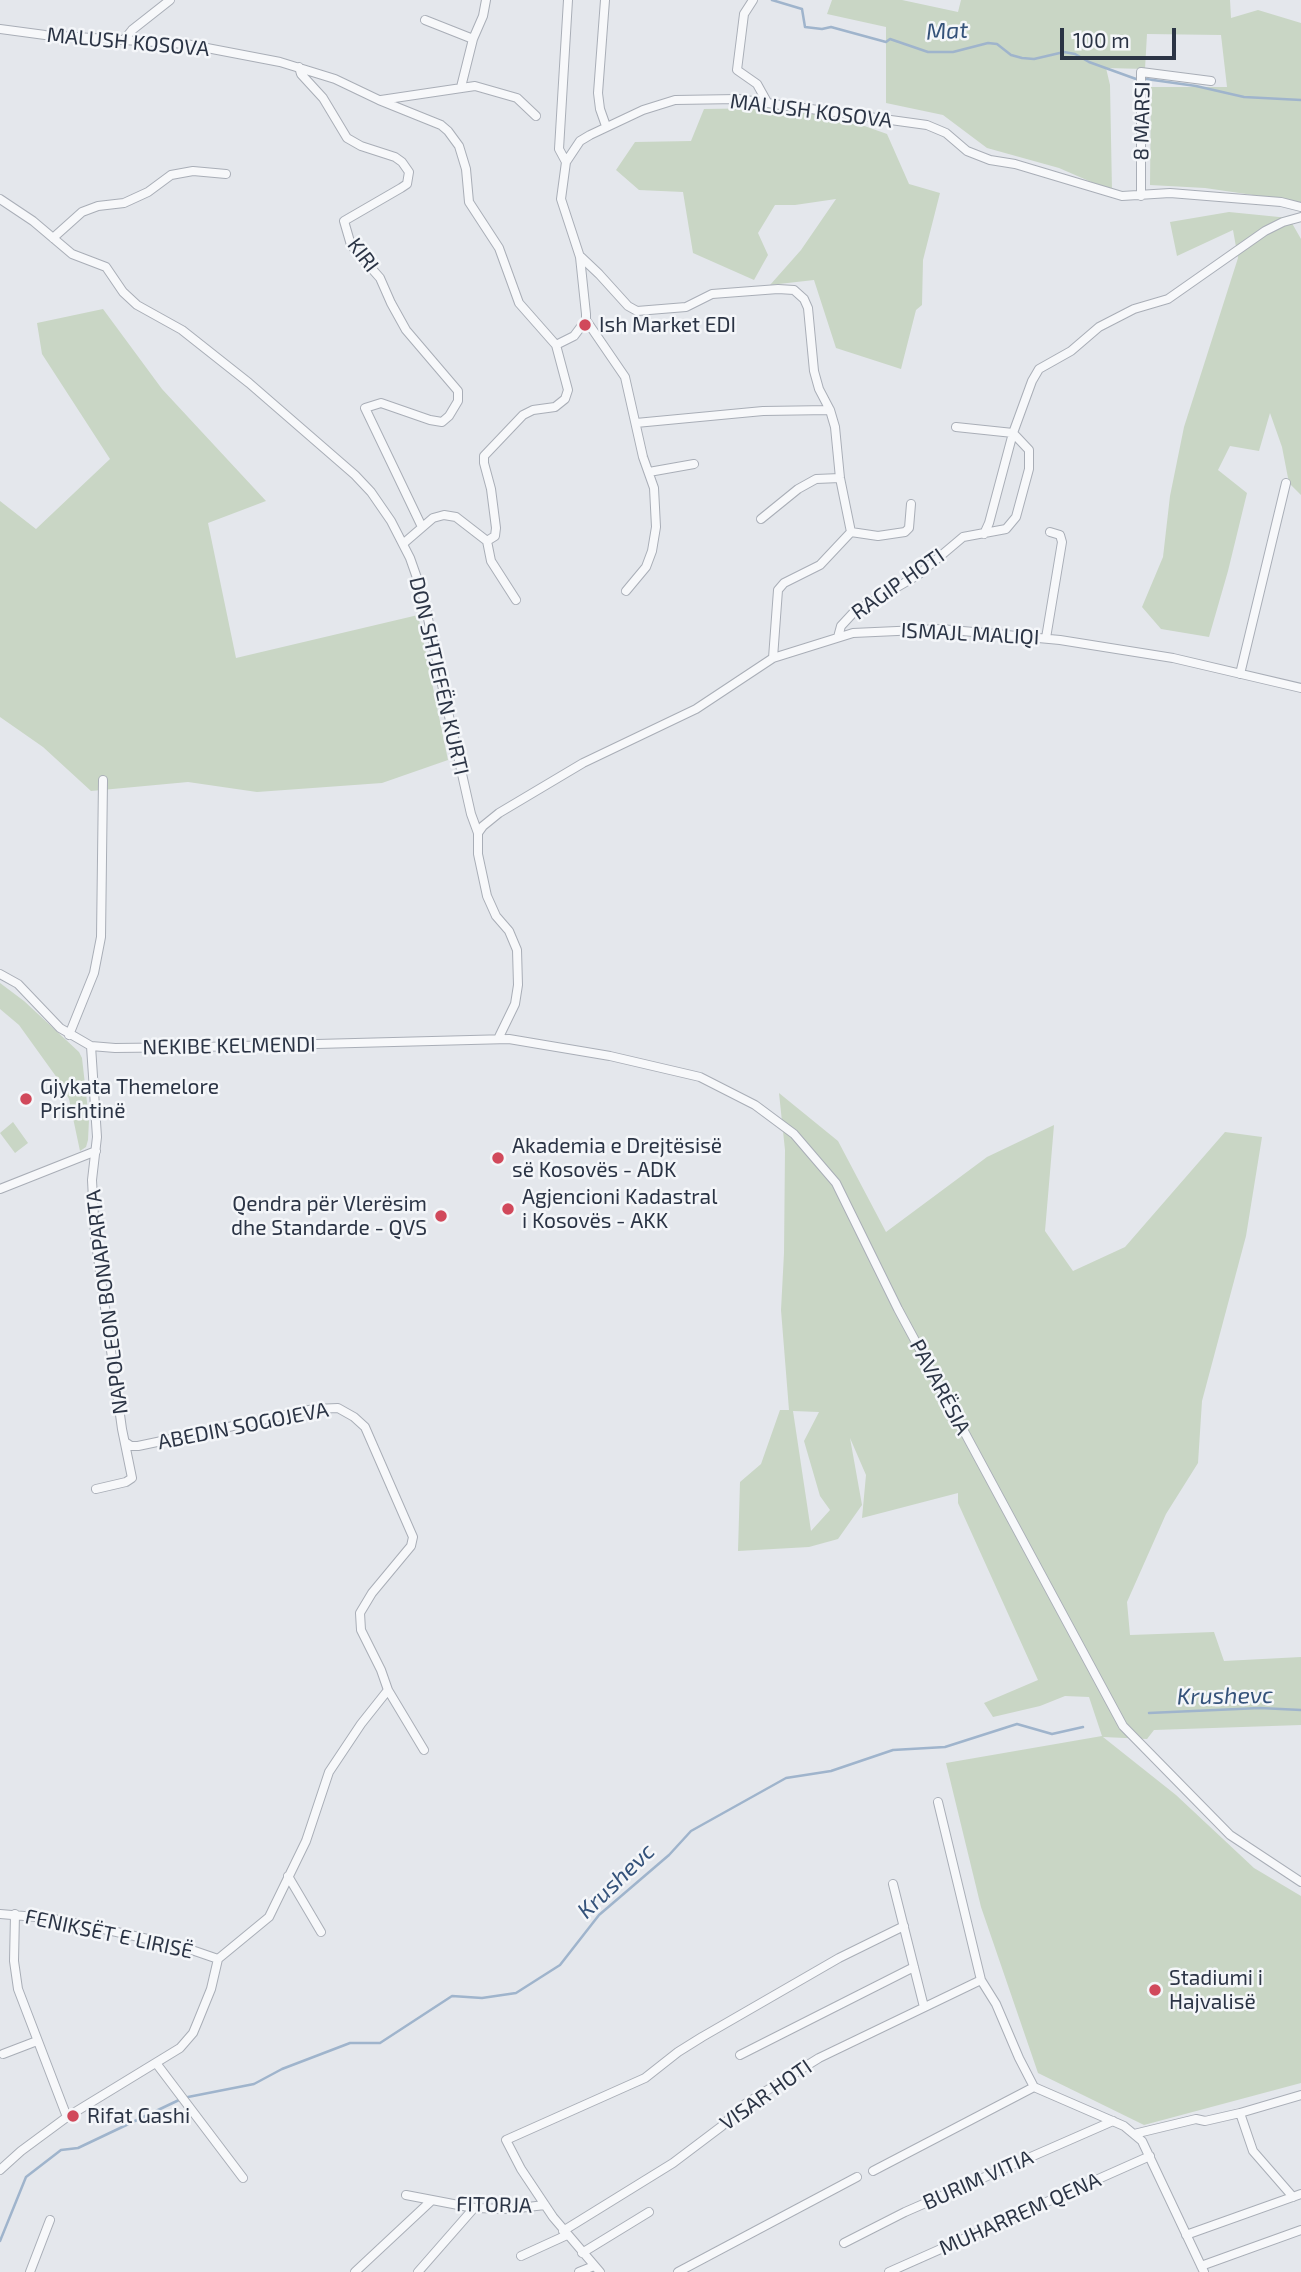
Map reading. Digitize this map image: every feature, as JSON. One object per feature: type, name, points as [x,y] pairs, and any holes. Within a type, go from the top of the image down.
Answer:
[{"type":"street","points":[[124,40],[132,30],[170,0]]},
{"type":"street","points":[[461,87],[486,0]]},
{"type":"street","points":[[568,0],[559,149],[566,162],[561,199],[580,257],[586,320],[625,377],[656,500],[655,537],[650,560],[626,591]]},
{"type":"street","points":[[605,0],[598,93],[606,126]]},
{"type":"street","points":[[753,0],[744,14],[737,70],[757,84],[768,102]]},
{"type":"street","points":[[425,20],[473,39]]},
{"type":"street","name":"MALUSH KOSOVA","points":[[0,29],[45,35],[186,44],[299,67],[335,79],[441,125],[454,138],[466,169],[469,202],[499,248],[519,303],[556,345]]},
{"type":"street","name":"KIRI","points":[[299,67],[301,74],[323,98],[347,138],[361,146],[395,157],[409,172],[407,184],[344,221],[351,245],[376,270],[406,330],[458,391],[458,401],[446,420],[436,422],[381,403],[365,408],[422,527]]},
{"type":"street","name":"8 MARSI","points":[[1142,196],[1141,72],[1211,81]]},
{"type":"street","points":[[379,100],[425,95],[461,87],[485,87],[522,102],[536,116]]},
{"type":"street","name":"MALUSH KOSOVA","points":[[566,162],[580,141],[606,126],[652,106],[675,100],[738,99],[927,125],[946,133],[967,151],[990,160],[1015,164],[1114,194],[1142,196],[1170,193],[1281,202],[1301,207]]},
{"type":"street","points":[[53,238],[73,219],[91,208],[124,203],[155,188],[166,177],[193,171],[226,174]]},
{"type":"street","name":"DON SHTJEFËN KURTI","points":[[0,200],[33,221],[72,254],[106,267],[123,292],[136,304],[182,330],[294,419],[371,492],[391,521],[404,543],[423,595],[471,814],[478,833],[478,854],[487,896],[496,916],[514,940],[518,961],[515,1004],[498,1039]]},
{"type":"street","points":[[984,534],[1013,433],[1032,382],[1043,365],[1071,351],[1099,327],[1134,309],[1168,299],[1185,289],[1265,230],[1301,217]]},
{"type":"street","points":[[580,257],[628,306],[637,311],[686,307],[712,294],[778,289],[794,290],[804,299],[808,308],[814,372],[835,427],[840,478],[851,533]]},
{"type":"street","points":[[487,541],[495,536],[496,528],[492,489],[484,456],[523,415],[533,410],[555,407],[565,399],[568,390],[556,345],[574,335],[586,320]]},
{"type":"street","points":[[636,423],[764,411],[830,410]]},
{"type":"street","points":[[956,427],[1013,433]]},
{"type":"street","name":"RAGIP HOTI","points":[[838,637],[841,626],[854,612],[918,575],[963,537],[1006,529],[1016,517],[1031,455],[1013,433]]},
{"type":"street","points":[[649,472],[694,464]]},
{"type":"street","points":[[761,519],[798,489],[816,480],[840,478]]},
{"type":"street","points":[[1240,674],[1286,483]]},
{"type":"street","points":[[851,533],[878,536],[905,532],[909,528],[911,504]]},
{"type":"street","points":[[404,543],[438,516],[451,515],[469,525],[487,541],[491,561],[516,600]]},
{"type":"street","points":[[773,658],[778,590],[785,583],[820,565],[851,533]]},
{"type":"street","points":[[1046,638],[1062,542],[1060,535],[1049,533]]},
{"type":"street","name":"ISMAJL MALIQI","points":[[478,833],[499,813],[593,758],[696,709],[773,658],[853,633],[941,629],[1046,638],[1114,647],[1301,688]]},
{"type":"street","points":[[69,1035],[94,973],[101,937],[103,780]]},
{"type":"street","name":"NEKIBE KELMENDI","points":[[0,974],[18,984],[69,1035],[91,1046],[201,1047],[484,1039]]},
{"type":"street","name":"PAVARËSIA","points":[[484,1039],[538,1043],[701,1077],[737,1094],[794,1134],[836,1183],[898,1309],[1123,1726],[1230,1835],[1301,1882]]},
{"type":"street","name":"NAPOLEON BONAPARTA","points":[[91,1046],[97,1125],[92,1180],[95,1236],[132,1478],[96,1489]]},
{"type":"street","points":[[0,1189],[96,1151]]},
{"type":"street","name":"ABEDIN SOGOJEVA","points":[[125,1442],[138,1446],[323,1408],[343,1410],[360,1422],[368,1433],[413,1537],[411,1546],[372,1593],[360,1613],[361,1630],[382,1670],[388,1690]]},
{"type":"street","points":[[1,2167],[67,2118],[180,2048],[193,2033],[211,1989],[218,1959],[269,1917],[312,1825],[329,1772],[388,1690],[424,1750]]},
{"type":"street","points":[[938,1802],[981,1980],[996,2004],[1018,2058],[1034,2087],[1113,2121],[1142,2141],[1202,2269],[1301,2230]]},
{"type":"street","points":[[288,1876],[321,1932]]},
{"type":"street","points":[[893,1884],[924,2007]]},
{"type":"street","name":"FENIKSËT E LIRISË","points":[[0,1914],[48,1918],[149,1939],[218,1959]]},
{"type":"street","points":[[15,1914],[14,1961],[18,1989],[67,2118]]},
{"type":"street","points":[[545,2205],[506,2140],[645,2078],[702,2037],[839,1958],[904,1926]]},
{"type":"street","points":[[740,2055],[914,1967]]},
{"type":"street","name":"VISAR HOTI","points":[[565,2233],[662,2170],[707,2137],[742,2106],[808,2065],[981,1980]]},
{"type":"street","points":[[3,2054],[37,2041]]},
{"type":"street","points":[[156,2063],[243,2178]]},
{"type":"street","points":[[873,2171],[1034,2087]]},
{"type":"street","points":[[1134,2134],[1196,2119],[1205,2121],[1240,2113],[1301,2095]]},
{"type":"street","points":[[1186,2235],[1297,2196],[1253,2151],[1240,2113]]},
{"type":"street","name":"BURIM VITIA","points":[[844,2243],[905,2212],[1113,2121]]},
{"type":"street","name":"MUHARREM QENA","points":[[889,2272],[907,2268],[1150,2156]]},
{"type":"street","points":[[678,2272],[857,2177]]},
{"type":"street","name":"FITORJA","points":[[406,2195],[431,2202],[474,2208],[510,2209],[545,2205],[565,2233],[597,2269]]},
{"type":"street","points":[[355,2272],[431,2202]]},
{"type":"street","points":[[418,2272],[474,2208]]},
{"type":"street","points":[[582,2252],[649,2212]]},
{"type":"street","points":[[30,2272],[50,2220]]},
{"type":"street","name":"FITORJA","points":[[521,2256],[565,2233]]},
{"type":"street","points":[[579,2272],[597,2269]]},
{"type":"green space","points":[[832,0],[902,0],[958,12],[961,0],[1230,0],[1231,18],[1258,10],[1301,23],[1301,202],[1205,188],[1150,185],[1151,87],[1227,87],[1221,35],[1147,34],[1145,69],[1106,68],[1110,85],[1112,191],[1059,168],[987,148],[943,115],[886,103],[886,27],[827,14]]},
{"type":"green space","points":[[771,108],[842,118],[887,134],[909,184],[940,193],[923,260],[922,305],[916,310],[901,369],[836,348],[814,280],[770,285],[801,250],[836,199],[775,205],[758,233],[768,255],[754,280],[693,253],[683,192],[639,190],[616,170],[635,142],[691,141],[704,109]]},
{"type":"green space","points":[[1229,212],[1289,218],[1301,239],[1301,495],[1289,483],[1282,447],[1270,413],[1259,451],[1230,446],[1218,470],[1247,493],[1209,637],[1161,629],[1142,607],[1163,557],[1170,496],[1184,427],[1238,258],[1233,230],[1177,256],[1170,222]]},
{"type":"green space","points":[[103,309],[162,389],[266,501],[208,523],[236,658],[418,615],[448,760],[382,783],[257,792],[188,782],[91,791],[43,747],[0,717],[0,501],[36,529],[110,459],[42,354],[37,323]]},
{"type":"green space","points":[[0,983],[24,1001],[79,1052],[82,1058],[89,1120],[86,1147],[80,1151],[69,1099],[19,1025],[0,1009]]},
{"type":"green space","points":[[779,1093],[838,1141],[886,1232],[987,1157],[1054,1125],[1045,1231],[1073,1271],[1125,1247],[1225,1132],[1262,1137],[1246,1236],[1202,1401],[1198,1463],[1166,1514],[1127,1602],[1130,1635],[1214,1632],[1224,1661],[1301,1657],[1301,1725],[1154,1730],[1147,1739],[1103,1737],[1176,1795],[1254,1868],[1301,1896],[1301,2083],[1144,2125],[1038,2073],[981,1907],[946,1763],[1102,1736],[1089,1697],[1065,1696],[1040,1706],[993,1717],[984,1703],[1038,1680],[958,1503],[958,1493],[862,1518],[866,1475],[850,1438],[862,1505],[838,1539],[809,1547],[738,1551],[740,1482],[761,1464],[780,1410],[789,1410],[781,1310],[785,1150]],"holes":[[[793,1411],[819,1412],[804,1441],[820,1496],[830,1510],[811,1531]]]},
{"type":"green space","points":[[13,1122],[28,1143],[15,1153],[0,1133]]},
{"type":"waterway","name":"Mat","points":[[772,0],[802,9],[805,27],[831,27],[886,42],[890,39],[928,52],[953,52],[988,43],[997,44],[1011,55],[1022,58],[1034,59],[1064,52],[1136,79]]},
{"type":"waterway","name":"Mat","points":[[1146,79],[1196,86],[1244,97],[1301,100]]},
{"type":"waterway","name":"Krushevc","points":[[1149,1713],[1260,1708],[1301,1710]]},
{"type":"waterway","name":"Krushevc","points":[[188,2097],[254,2084],[282,2069],[350,2043],[380,2043],[452,1996],[482,1998],[516,1993],[560,1965],[599,1915],[669,1855],[691,1831],[786,1778],[831,1771],[893,1750],[945,1747],[1017,1724],[1052,1734],[1083,1727]]},
{"type":"waterway","name":"Krushevc","points":[[0,2241],[26,2177],[61,2150],[78,2148],[179,2100]]},
{"type":"place","name":"Ish Market EDI","points":[[585,325]]},
{"type":"place","name":"Gjykata Themelore Prishtinë","points":[[26,1099]]},
{"type":"place","name":"Akademia e Drejtësisë së Kosovës - ADK","points":[[498,1158]]},
{"type":"place","name":"Agjencioni Kadastral i Kosovës - AKK","points":[[508,1209]]},
{"type":"place","name":"Qendra për Vlerësim dhe Standarde - QVS","points":[[441,1216]]},
{"type":"place","name":"Stadiumi i Hajvalisë","points":[[1155,1990]]},
{"type":"place","name":"Rifat Gashi","points":[[73,2116]]}]
